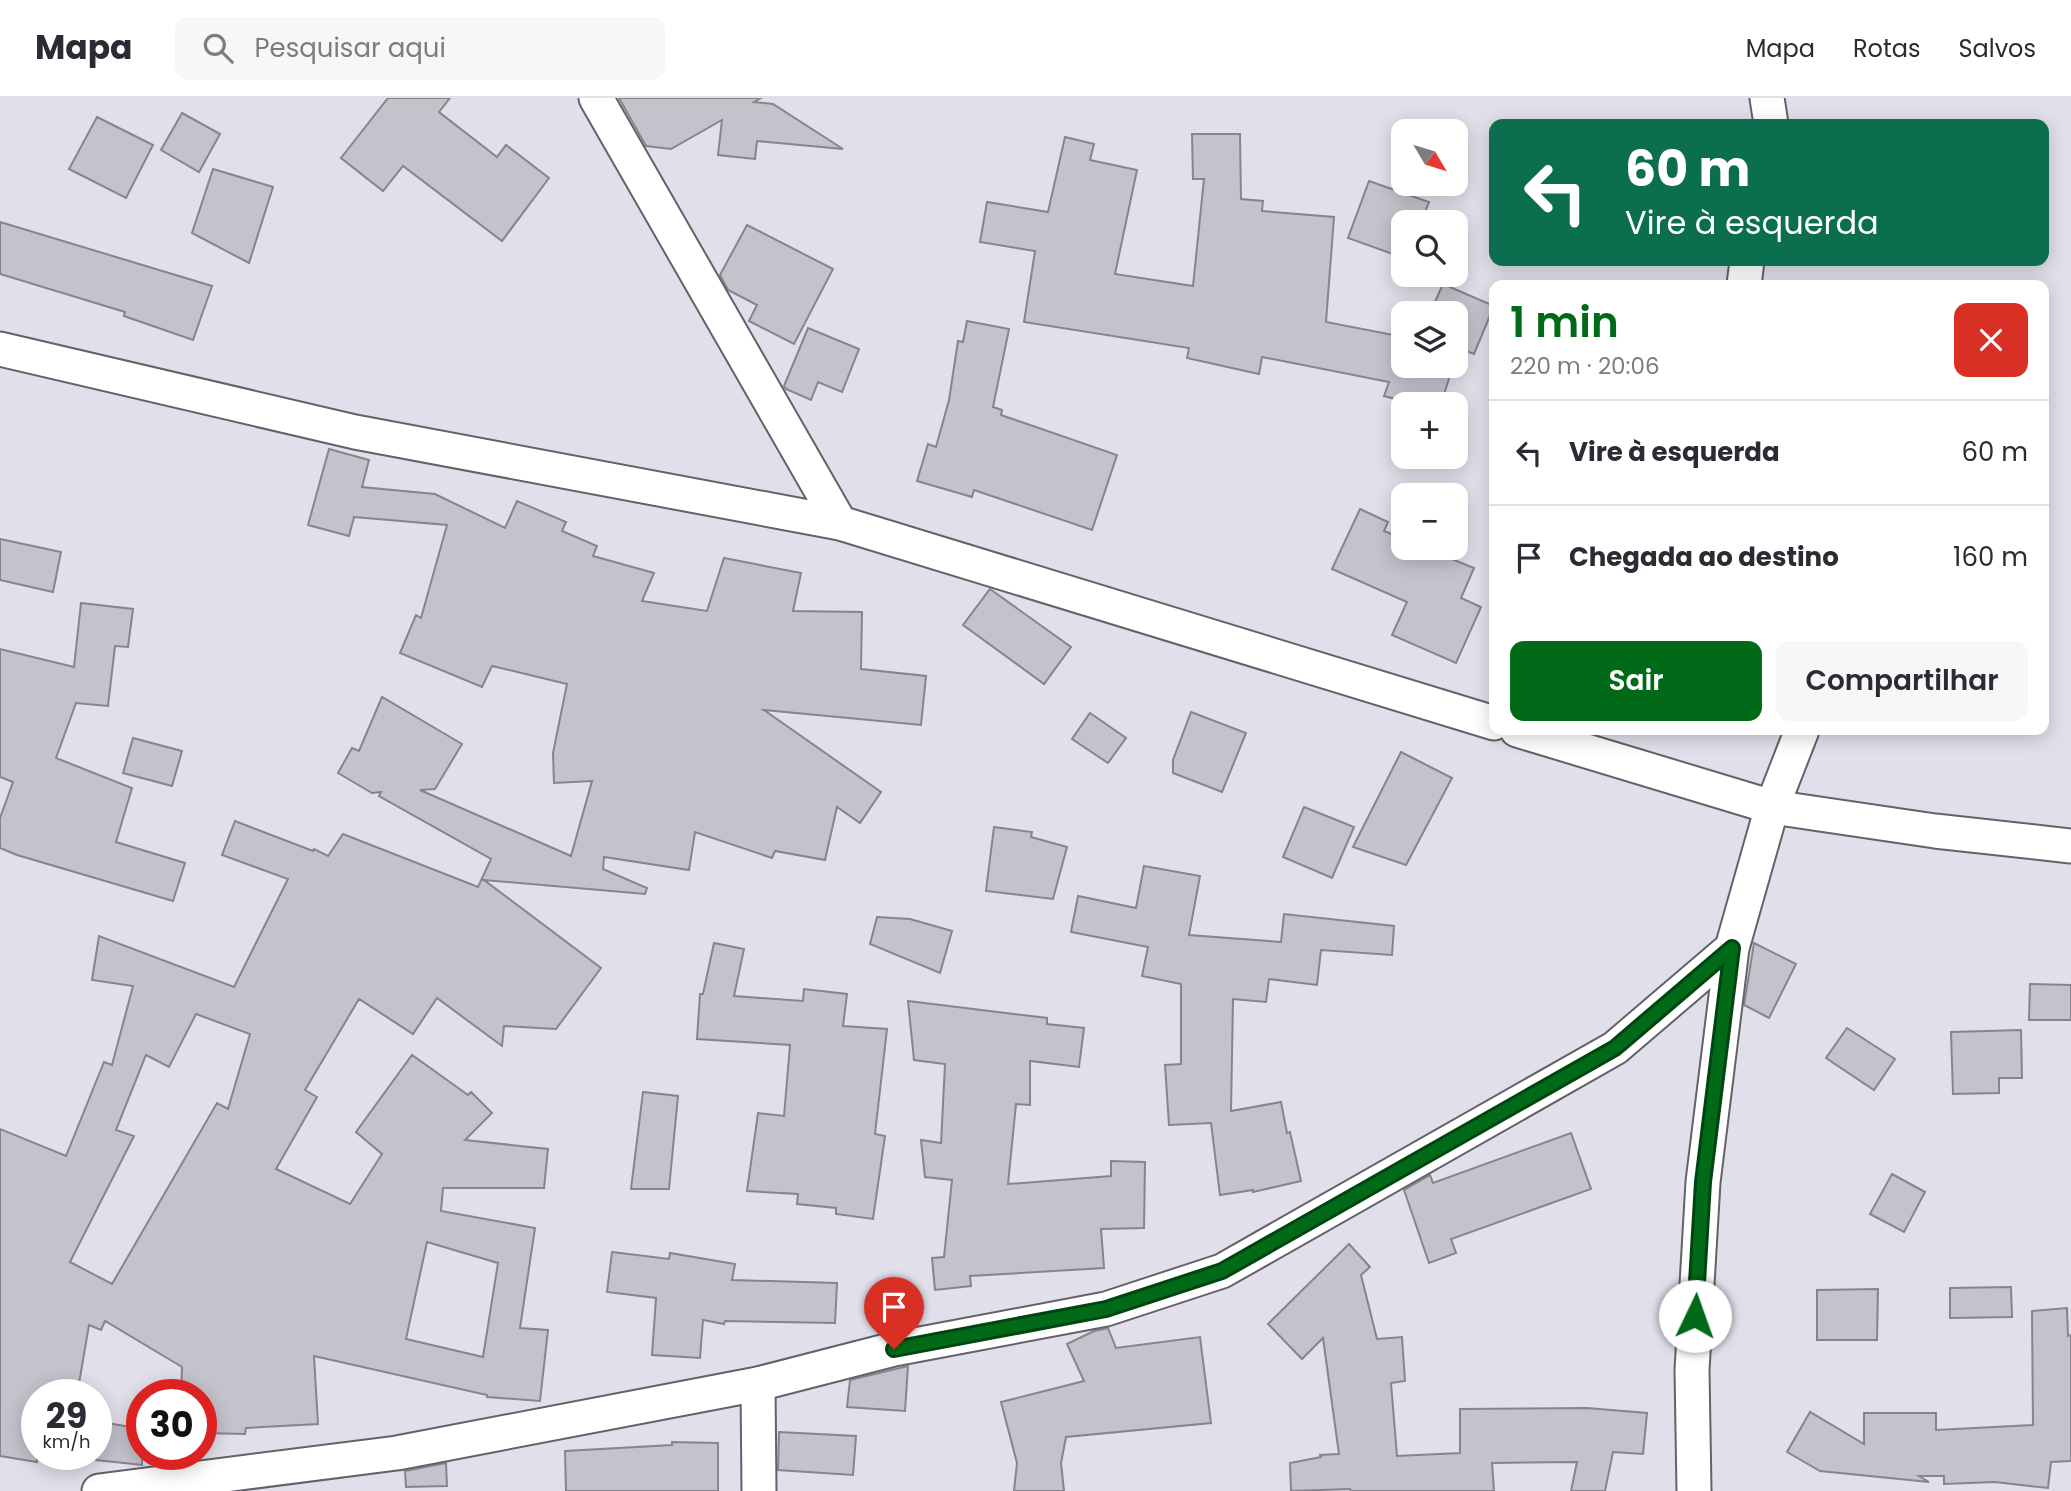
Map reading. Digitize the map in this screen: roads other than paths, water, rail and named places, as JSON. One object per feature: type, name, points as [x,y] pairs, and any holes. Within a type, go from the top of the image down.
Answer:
[{"type":"street","points":[[596,98],[840,523]]},
{"type":"street","points":[[1767,98],[1770,119]]},
{"type":"street","points":[[0,349],[355,432],[840,523],[1489,721]]},
{"type":"street","points":[[1534,735],[1772,807],[1936,831],[2071,846]]},
{"type":"street","points":[[1694,1491],[1692,1370],[1703,1182],[1732,948],[1772,807],[1800,735]]},
{"type":"street","points":[[99,1491],[397,1453],[758,1384],[894,1349],[1106,1309],[1222,1271],[1615,1048],[1732,948]]},
{"type":"street","points":[[758,1384],[759,1491]]}]
